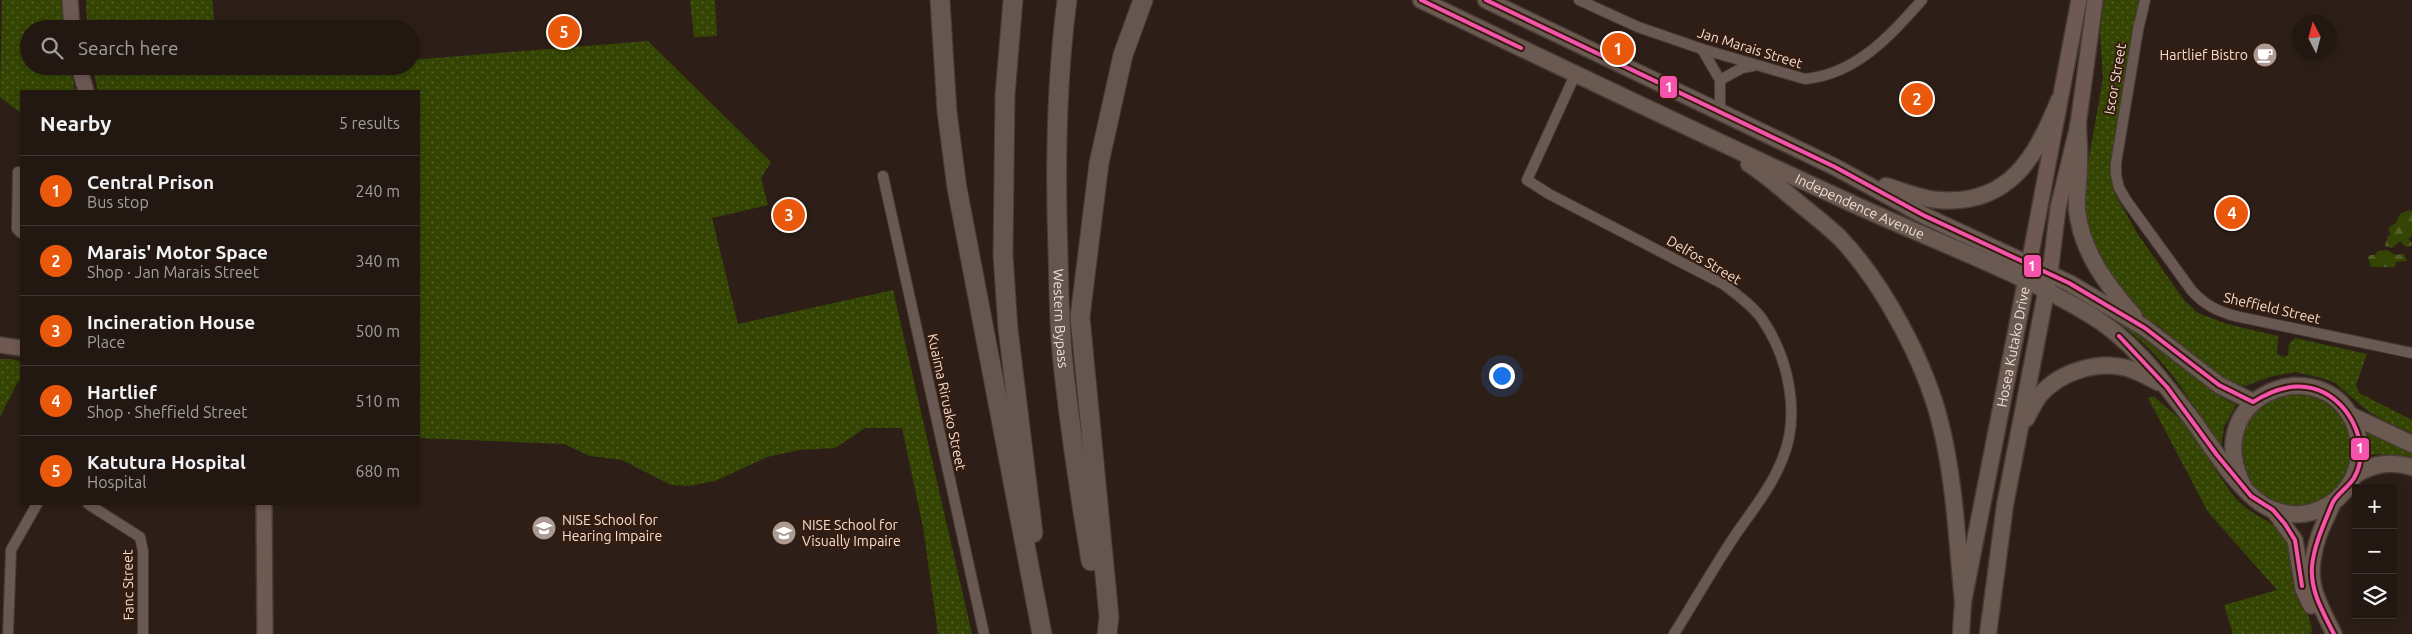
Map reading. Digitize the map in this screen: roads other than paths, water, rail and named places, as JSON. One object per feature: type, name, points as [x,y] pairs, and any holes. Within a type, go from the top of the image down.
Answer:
[{"type":"highway","points":[[940,0],[947,103],[957,188],[1043,634]]},
{"type":"highway","points":[[1013,0],[1005,95],[1003,255],[1008,329],[1036,550],[1043,634]]},
{"type":"highway","name":"Western Bypass","points":[[1067,0],[1063,32],[1055,190],[1063,360],[1072,436],[1103,634]]},
{"type":"highway","points":[[1107,634],[1109,617],[1080,317],[1100,154],[1123,55],[1142,0]]},
{"type":"main road","points":[[70,0],[71,20]]},
{"type":"main road","name":"Independence Avenue","points":[[1421,0],[1705,136],[2025,281],[2089,313],[2111,328],[2167,387],[2217,455],[2243,486],[2256,500],[2273,510],[2295,540],[2303,589],[2331,634]]},
{"type":"main road","name":"Independence Avenue","points":[[1486,0],[1835,168],[1923,215],[2050,273],[2145,328],[2213,381],[2253,402]]},
{"type":"main road","name":"Hosea Kutako Drive","points":[[1961,634],[1963,602],[2049,164],[2059,100],[2079,0]]},
{"type":"main road","name":"Hosea Kutako Drive","points":[[1988,634],[1998,552],[2018,433],[2050,273],[2058,208],[2078,125],[2095,0]]},
{"type":"main road","points":[[82,75],[86,90]]},
{"type":"main road","points":[[1835,168],[1906,193],[1936,200],[1958,200],[1980,195],[2002,186],[2019,173],[2044,136],[2059,100]]},
{"type":"main road","points":[[2078,125],[2080,168],[2078,210],[2085,242],[2107,286],[2145,328]]},
{"type":"main road","points":[[1705,136],[1759,170],[1840,238],[1868,274],[1892,310],[1928,385],[1940,422],[1950,468],[1963,602]]},
{"type":"main road","points":[[0,345],[20,348]]},
{"type":"main road","points":[[2018,433],[2039,396],[2056,381],[2079,369],[2096,366],[2124,367],[2167,387]]},
{"type":"main road","name":"Independence Avenue","points":[[2243,486],[2235,469],[2232,451],[2233,442],[2241,416],[2253,402],[2278,389],[2305,386],[2323,392],[2338,401],[2350,415],[2359,434],[2360,448],[2355,475],[2346,491],[2333,503],[2314,512],[2300,513],[2273,510]]},
{"type":"main road","points":[[2350,415],[2412,444]]},
{"type":"main road","points":[[2355,475],[2369,466],[2378,464],[2402,464],[2412,467]]},
{"type":"main road","name":"Independence Avenue","points":[[2331,634],[2316,600],[2312,579],[2317,542],[2333,503]]},
{"type":"main road","points":[[264,505],[265,634]]},
{"type":"street","name":"Jan Marais Street","points":[[1579,0],[1638,27],[1756,66],[1805,79],[1823,78],[1865,57],[1922,0]]},
{"type":"street","name":"Iscor Street","points":[[2116,163],[2136,40],[2145,0]]},
{"type":"street","points":[[1702,49],[1720,80],[1718,93],[1720,112]]},
{"type":"street","points":[[1720,80],[1742,68],[1756,66]]},
{"type":"street","name":"Delfos Street","points":[[1575,75],[1527,180],[1549,194],[1723,284],[1742,299],[1761,318],[1776,345],[1789,388],[1791,412],[1789,436],[1783,460],[1770,486],[1733,538],[1674,634]]},
{"type":"street","name":"Sheffield Street","points":[[2116,163],[2119,188],[2126,200],[2192,291],[2204,304],[2217,311],[2235,316],[2412,352]]},
{"type":"street","points":[[18,172],[17,229],[20,232]]},
{"type":"street","name":"Kuaima Riruako Street","points":[[883,176],[984,634]]},
{"type":"street","points":[[8,634],[11,550],[36,505]]},
{"type":"street","name":"Fanc Street","points":[[90,505],[140,537],[142,551],[143,634]]},
{"type":"street","points":[[0,549],[11,550]]},
{"type":"place","name":"Katutura Hospital","points":[[564,32]]},
{"type":"place","name":"Central Prison","points":[[1618,49]]},
{"type":"place","name":"Hartlief Bistro","points":[[2265,55]]},
{"type":"place","name":"Marais' Motor Space","points":[[1917,99]]},
{"type":"place","name":"Hartlief","points":[[2232,213]]},
{"type":"place","name":"Incineration House","points":[[789,215]]},
{"type":"place","name":"NISE School for Hearing Impaire","points":[[544,528]]},
{"type":"place","name":"NISE School for Visually Impaire","points":[[784,533]]}]
